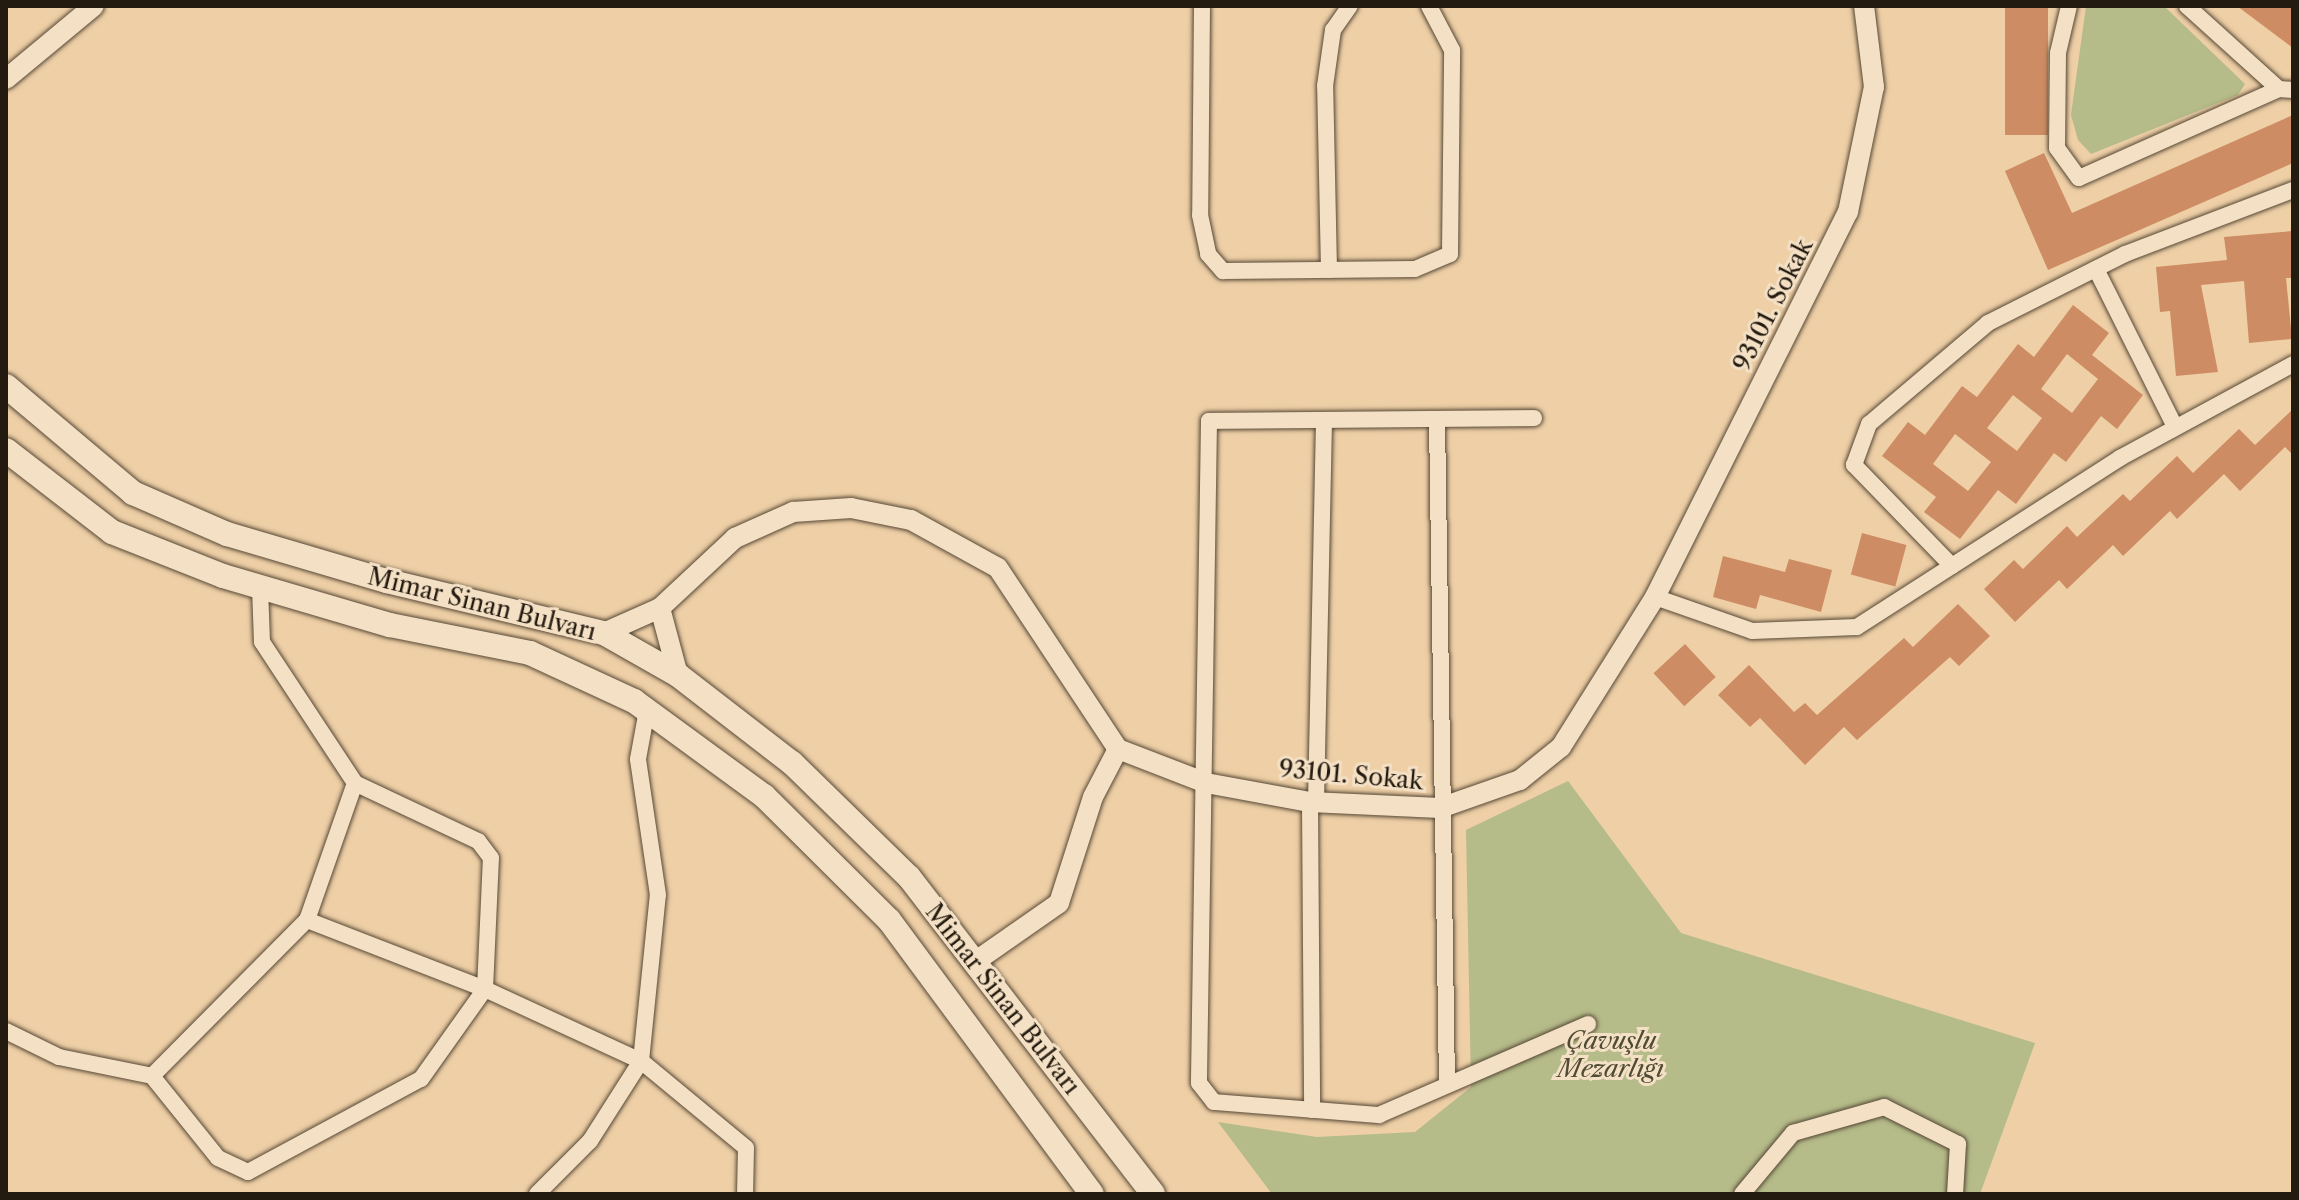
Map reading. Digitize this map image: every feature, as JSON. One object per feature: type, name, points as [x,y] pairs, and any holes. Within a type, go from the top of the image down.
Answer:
[{"type":"main road","name":"Mimar Sinan Bulvarı","points":[[6,386],[133,493],[227,534],[604,633],[678,675],[792,763],[909,877],[1153,1194]]},
{"type":"main road","name":"Mimar Sinan Bulvarı","points":[[6,450],[112,532],[260,587],[390,625],[530,653],[647,710],[764,796],[889,920],[1092,1194]]},
{"type":"street","points":[[6,79],[94,6]]},
{"type":"street","points":[[1202,6],[1200,215],[1208,254],[1223,271],[1415,269],[1450,254],[1452,50],[1429,6]]},
{"type":"street","points":[[1329,270],[1325,86],[1333,30],[1350,6]]},
{"type":"street","name":"93101. Sokak","points":[[1118,749],[1206,783],[1313,803],[1440,808],[1520,780],[1561,747],[1655,597],[1848,212],[1874,87],[1864,6]]},
{"type":"street","points":[[2069,6],[2058,53],[2057,148],[2079,178],[2286,90],[2187,6]]},
{"type":"street","points":[[1952,566],[1854,465],[1869,424],[1988,323],[2096,269],[2293,190]]},
{"type":"street","points":[[2096,269],[2175,427]]},
{"type":"street","points":[[1655,597],[1752,631],[1812,634],[1857,627],[2175,427],[2293,364]]},
{"type":"street","points":[[1534,418],[1209,421],[1206,783],[1199,1083],[1214,1102],[1379,1115],[1588,1024]]},
{"type":"street","points":[[1437,419],[1440,808],[1447,1084]]},
{"type":"street","points":[[1312,1110],[1313,803],[1324,420]]},
{"type":"street","points":[[604,633],[660,608],[735,538],[793,512],[851,508],[911,520],[998,568],[1118,749],[1093,797],[1059,903],[976,961]]},
{"type":"street","points":[[6,1031],[59,1057],[152,1076],[218,1158],[248,1172],[421,1079],[485,989],[491,858],[478,841],[355,783],[262,642],[260,587]]},
{"type":"street","points":[[660,608],[678,675]]},
{"type":"street","points":[[537,1194],[590,1141],[641,1061],[658,895],[638,759],[647,710]]},
{"type":"street","points":[[152,1076],[307,920],[355,783]]},
{"type":"street","points":[[307,920],[485,989],[641,1061],[746,1148],[745,1194]]},
{"type":"street","points":[[1742,1194],[1793,1133],[1884,1107],[1958,1144],[1955,1194]]},
{"type":"green space","points":[[2086,6],[2164,6],[2245,84],[2238,95],[2091,154],[2078,140],[2071,115]]},
{"type":"green space","name":"Çavuşlu Mezarlığı","points":[[1568,781],[1681,933],[2035,1043],[1980,1194],[1272,1194],[1218,1122],[1317,1137],[1415,1132],[1471,1087],[1466,830]]},
{"type":"building","points":[[2005,6],[2048,6],[2048,135],[2005,135]]},
{"type":"building","points":[[2237,6],[2293,6],[2293,48]]},
{"type":"building","points":[[2293,115],[2293,163],[2048,270],[2005,171],[2044,153],[2072,213]]},
{"type":"building","points":[[2293,231],[2293,278],[2286,278],[2292,339],[2249,343],[2244,281],[2201,285],[2218,372],[2176,376],[2170,311],[2160,312],[2156,267],[2227,260],[2224,237]]},
{"type":"building","points":[[2073,305],[2109,333],[2092,355],[2143,395],[2117,429],[2101,416],[2066,462],[2054,453],[2016,504],[1998,490],[1960,539],[1924,512],[1936,497],[1882,456],[1908,422],[1925,435],[1962,386],[1977,397],[2018,344],[2034,357]],"holes":[[[2067,354],[2098,379],[2072,413],[2041,389]],[[2013,395],[2042,418],[2017,451],[1987,428]],[[1955,434],[1991,462],[1968,491],[1933,464]]]},
{"type":"building","points":[[2293,409],[2293,455],[2285,447],[2240,491],[2224,474],[2177,519],[2170,511],[2123,556],[2113,545],[2067,589],[2059,580],[2015,622],[1984,589],[2014,560],[2023,569],[2067,526],[2077,537],[2123,494],[2130,501],[2177,456],[2193,473],[2239,429],[2255,445]]},
{"type":"building","points":[[1862,533],[1906,545],[1895,586],[1851,575]]},
{"type":"building","points":[[1723,556],[1785,572],[1789,559],[1832,570],[1821,612],[1760,595],[1756,609],[1713,597]]},
{"type":"building","points":[[1958,604],[1990,636],[1959,666],[1950,657],[1857,740],[1844,727],[1805,765],[1760,718],[1750,727],[1718,695],[1749,665],[1794,712],[1805,703],[1817,715],[1904,638],[1913,647]]},
{"type":"building","points":[[1685,644],[1716,677],[1684,706],[1654,673]]}]
